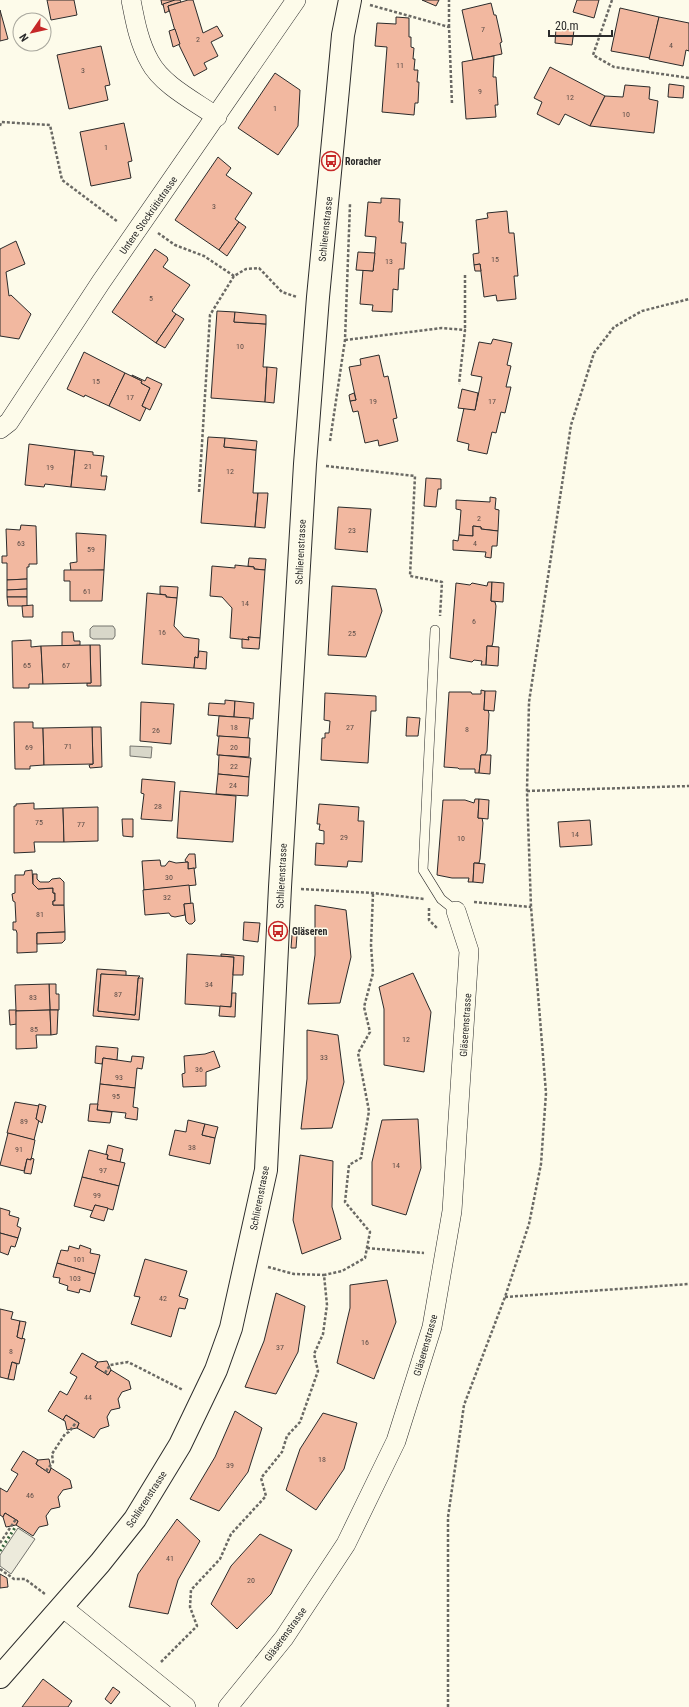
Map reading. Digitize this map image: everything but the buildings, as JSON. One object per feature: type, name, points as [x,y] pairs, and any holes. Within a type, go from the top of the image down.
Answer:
[{"type":"street","points":[[131,0],[136,30],[150,63],[170,85],[217,117]]},
{"type":"street","name":"Untere Stockrütistrasse","points":[[0,429],[10,422],[101,282],[217,117],[296,0]]},
{"type":"street","name":"Schlierenstrasse","points":[[0,1677],[135,1519],[180,1445],[216,1370],[231,1328],[266,1170],[305,464],[318,298],[343,36],[360,2]]},
{"type":"street","name":"Gläserenstrasse","points":[[228,1707],[284,1638],[346,1544],[396,1441],[432,1327],[452,1211],[469,951],[456,911]]},
{"type":"street","points":[[60,1607],[148,1675],[186,1707]]},
{"type":"lane","points":[[435,630],[423,870],[441,898],[456,911]]},
{"type":"path","points":[[449,0],[452,104]]},
{"type":"path","points":[[612,0],[593,56],[614,67],[689,78]]},
{"type":"path","points":[[360,2],[449,27]]},
{"type":"path","points":[[0,126],[1,122],[50,125],[62,180],[139,228],[175,245],[204,256],[234,276]]},
{"type":"path","points":[[329,191],[351,199],[345,340],[330,444]]},
{"type":"path","points":[[199,492],[210,314],[234,276],[246,269],[259,268],[282,292],[296,297],[318,298]]},
{"type":"path","points":[[459,384],[465,330],[465,275]]},
{"type":"path","points":[[448,1707],[448,1517],[464,1405],[505,1297],[529,1224],[541,1164],[546,1101],[531,907],[527,791],[530,702],[571,425],[594,353],[614,327],[642,311],[689,299]]},
{"type":"path","points":[[345,340],[442,328],[465,330]]},
{"type":"path","points":[[305,464],[415,476],[410,576],[442,582],[440,618],[435,630]]},
{"type":"path","points":[[527,791],[689,786]]},
{"type":"path","points":[[293,889],[373,893],[425,899]]},
{"type":"path","points":[[268,1267],[294,1274],[324,1275],[342,1271],[366,1258],[370,1232],[345,1202],[349,1165],[361,1158],[369,1111],[358,1053],[370,1032],[364,1007],[373,973],[371,945],[373,893]]},
{"type":"path","points":[[479,903],[531,907]]},
{"type":"path","points":[[367,1248],[445,1254]]},
{"type":"path","points":[[148,1675],[197,1626],[190,1608],[191,1590],[220,1559],[231,1534],[266,1496],[261,1478],[282,1452],[287,1436],[300,1422],[318,1371],[314,1354],[322,1334],[326,1305],[324,1275]]},
{"type":"path","points":[[505,1297],[689,1284]]},
{"type":"path","points":[[106,1373],[110,1365],[128,1362],[201,1400]]},
{"type":"path","points":[[46,1471],[53,1462],[52,1454],[64,1434],[69,1432],[77,1422]]},
{"type":"path","points":[[0,1543],[16,1519]]},
{"type":"path","points":[[0,1569],[14,1579],[25,1579],[41,1590],[60,1607]]},
{"type":"shaded area","points":[[93,626],[113,626],[115,629],[115,636],[113,639],[93,639],[90,637],[90,629]]},
{"type":"shaded area","points":[[130,746],[152,747],[151,758],[130,756]]},
{"type":"shaded area","points":[[18,1528],[35,1539],[11,1574],[0,1566],[0,1555]]},
{"type":"hedge","points":[[0,1551],[16,1526]]},
{"type":"place","name":"Roracher","points":[[331,161]]},
{"type":"place","name":"Gläseren","points":[[278,931]]}]
